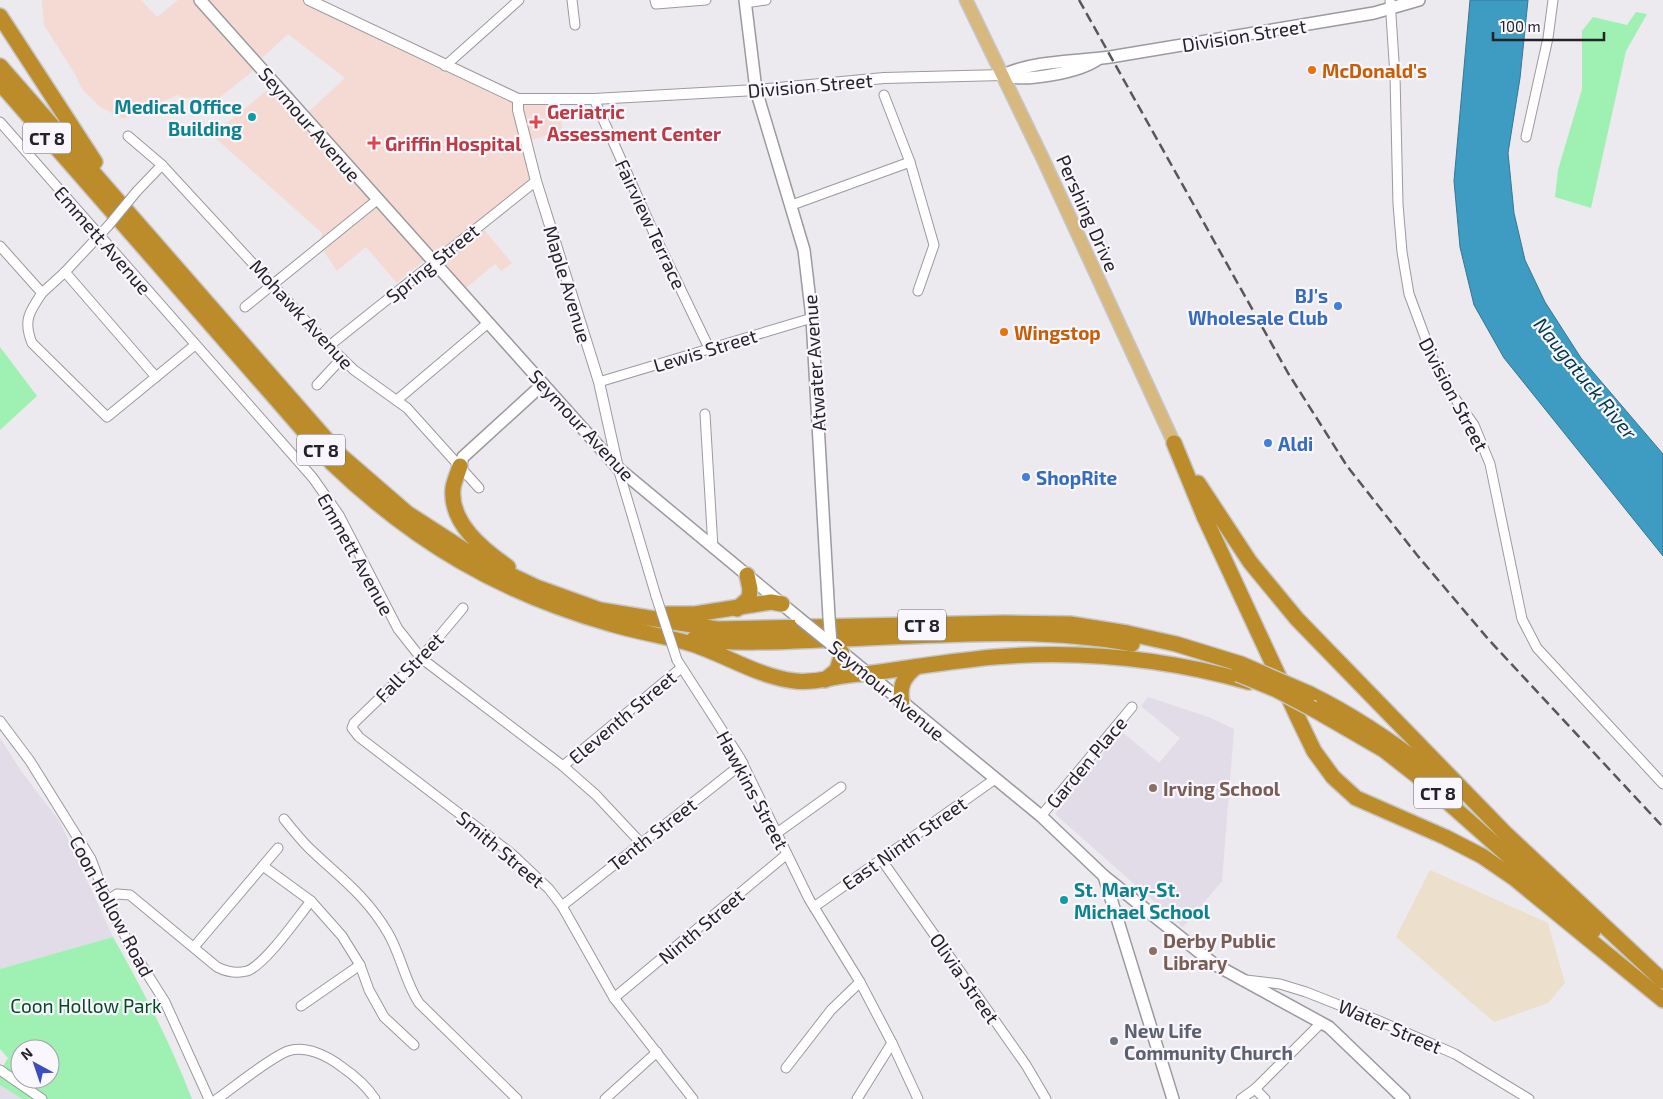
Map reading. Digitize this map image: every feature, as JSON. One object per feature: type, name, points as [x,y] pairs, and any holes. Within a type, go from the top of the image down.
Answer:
[{"type":"highway","points":[[0,16],[94,162],[144,230]]},
{"type":"highway","name":"CT 8","points":[[0,66],[324,438],[364,477],[400,508],[483,562],[536,587],[600,610],[717,629],[1004,623],[1070,624],[1127,633],[1176,644],[1277,690],[1337,707],[1393,742],[1504,833],[1546,872],[1574,906],[1663,999]]},
{"type":"highway","name":"CT 8","points":[[0,84],[326,456],[384,511],[450,557],[494,581],[551,605],[611,624],[723,642],[1005,634],[1068,636],[1122,642],[1172,652],[1239,672],[1312,701],[1384,750],[1418,776],[1552,894],[1574,906],[1663,982]]},
{"type":"highway","points":[[0,95],[46,147],[95,191]]},
{"type":"highway","points":[[1174,443],[1250,562],[1297,619],[1504,833]]},
{"type":"highway","points":[[1174,443],[1204,516],[1299,720],[1314,751],[1333,777],[1356,798],[1446,836],[1482,856],[1553,910],[1663,999]]},
{"type":"highway","points":[[460,466],[453,495],[456,513],[462,523],[491,554],[536,587]]},
{"type":"highway","points":[[737,609],[749,598],[750,589],[747,575]]},
{"type":"highway","points":[[600,610],[672,615],[737,609],[771,602],[782,604]]},
{"type":"highway","points":[[611,624],[690,644],[780,678],[793,681],[821,681],[849,674],[866,674],[994,657],[1059,655],[1132,659],[1239,672]]},
{"type":"highway","points":[[821,681],[837,670],[837,648]]},
{"type":"highway","points":[[902,703],[900,693],[903,680],[916,667]]},
{"type":"main road","name":"Seymour Avenue","points":[[200,0],[618,468],[866,674],[1041,816],[1104,876],[1214,964],[1322,1023],[1368,1063],[1404,1099]]},
{"type":"main road","name":"Pershing Drive","points":[[966,0],[1054,182],[1174,443]]},
{"type":"main road","name":"Division Street","points":[[1002,76],[1024,78],[1086,66],[1098,58],[1419,0]]},
{"type":"main road","name":"Atwater Avenue","points":[[745,2],[756,90],[804,250],[812,318],[829,617],[837,648]]},
{"type":"main road","points":[[460,466],[463,457],[543,384]]},
{"type":"main road","points":[[1104,876],[1173,1099]]},
{"type":"street","name":"Division Street","points":[[309,0],[518,99],[594,99],[756,90],[884,78],[1002,76]]},
{"type":"street","points":[[445,66],[519,0]]},
{"type":"street","points":[[572,0],[576,25]]},
{"type":"street","points":[[655,0],[656,4],[706,0]]},
{"type":"street","points":[[745,2],[766,0]]},
{"type":"street","points":[[1526,137],[1548,38],[1553,0]]},
{"type":"street","name":"Division Street","points":[[1390,5],[1396,76],[1398,204],[1402,252],[1409,294],[1435,364],[1449,390],[1474,425],[1490,464],[1522,619],[1537,648],[1663,784]]},
{"type":"street","points":[[884,95],[910,162],[934,245],[918,292]]},
{"type":"street","name":"Maple Avenue","points":[[518,99],[518,110],[536,180],[599,382],[618,468]]},
{"type":"street","name":"Fairview Terrace","points":[[594,99],[657,240],[709,348]]},
{"type":"street","name":"Emmett Avenue","points":[[0,122],[313,478],[338,516],[398,629],[421,658],[563,766],[596,795],[641,843]]},
{"type":"street","name":"Mohawk Avenue","points":[[128,136],[162,165],[274,284],[329,346],[354,370],[407,408],[479,488]]},
{"type":"street","points":[[792,205],[910,162]]},
{"type":"street","points":[[162,165],[137,190],[101,235],[42,293],[30,310],[26,328],[32,343],[106,417],[195,346]]},
{"type":"street","name":"Spring Street","points":[[329,346],[536,180]]},
{"type":"street","points":[[245,307],[377,200]]},
{"type":"street","points":[[0,246],[42,293]]},
{"type":"street","points":[[65,272],[156,377]]},
{"type":"street","name":"Lewis Street","points":[[599,382],[812,318]]},
{"type":"street","points":[[397,400],[488,323]]},
{"type":"street","points":[[317,385],[342,358]]},
{"type":"street","points":[[705,414],[713,548]]},
{"type":"street","name":"Hawkins Street","points":[[618,468],[656,596],[679,664],[743,763],[814,907],[860,982],[892,1043],[918,1099]]},
{"type":"street","name":"Fall Street","points":[[354,723],[421,658],[464,608]]},
{"type":"street","name":"Eleventh Street","points":[[563,766],[679,664]]},
{"type":"street","name":"Garden Place","points":[[1041,816],[1132,707]]},
{"type":"street","name":"Coon Hollow Road","points":[[0,721],[30,761],[91,859],[107,901],[134,953],[165,1002],[210,1099]]},
{"type":"street","name":"Smith Street","points":[[354,723],[352,728],[359,737],[529,868],[562,906],[614,998],[693,1099]]},
{"type":"street","name":"Tenth Street","points":[[562,906],[743,763]]},
{"type":"street","name":"East Ninth Street","points":[[814,907],[994,779]]},
{"type":"street","points":[[777,833],[841,787]]},
{"type":"street","points":[[284,819],[309,848],[337,871],[363,898],[388,932],[411,989],[419,1003],[517,1099]]},
{"type":"street","points":[[194,947],[278,848]]},
{"type":"street","name":"Ninth Street","points":[[614,998],[787,854]]},
{"type":"street","name":"Olivia Street","points":[[881,859],[1026,1065],[1046,1099]]},
{"type":"street","points":[[263,866],[311,901],[342,936],[360,965],[369,990],[384,1017],[414,1045]]},
{"type":"street","points":[[107,901],[117,894],[130,895],[226,971],[238,973],[249,970],[262,961],[311,901]]},
{"type":"street","points":[[301,1006],[360,965]]},
{"type":"street","name":"Water Street","points":[[1240,979],[1280,984],[1306,992],[1377,1020],[1455,1054],[1529,1099]]},
{"type":"street","points":[[786,1068],[831,1010],[860,982]]},
{"type":"street","points":[[1241,1099],[1255,1089],[1322,1023]]},
{"type":"street","points":[[857,1099],[892,1043]]},
{"type":"street","points":[[217,1099],[278,1057],[295,1050],[318,1053],[337,1063],[359,1079],[375,1099]]},
{"type":"street","points":[[605,1099],[657,1052]]},
{"type":"street","points":[[0,1070],[42,1099]]},
{"type":"street","points":[[1255,1089],[1265,1099]]},
{"type":"shaded area","name":"Griffin Hospital","points":[[42,0],[141,0],[157,17],[178,0],[311,0],[520,105],[556,100],[563,131],[527,141],[536,181],[480,225],[512,263],[501,271],[495,264],[461,292],[428,257],[397,283],[366,247],[337,271],[320,246],[322,233],[212,135],[275,84],[303,117],[345,78],[288,34],[262,58],[254,70],[218,99],[192,97],[184,99],[178,95],[123,119],[99,106],[82,89],[75,74],[44,25]]},
{"type":"shaded area","name":"Irving School","points":[[1148,697],[1211,718],[1234,729],[1222,881],[1183,927],[1055,814],[1121,731],[1159,763],[1180,738],[1141,706]]},
{"type":"shaded area","points":[[0,738],[21,771],[60,822],[113,937],[0,969]]},
{"type":"shaded area","points":[[1430,870],[1548,923],[1565,983],[1548,1003],[1494,1022],[1396,937]]},
{"type":"shaded area","points":[[0,1085],[22,1099],[0,1099]]},
{"type":"green space","points":[[1636,12],[1647,14],[1626,51],[1591,208],[1555,197],[1558,170],[1582,89],[1582,31],[1593,17],[1627,25]]},
{"type":"green space","points":[[0,347],[37,396],[0,430]]},
{"type":"green space","name":"Coon Hollow Park","points":[[113,937],[156,1016],[192,1099],[22,1099],[0,1085],[0,1071],[8,1058],[0,1049],[0,969]]},
{"type":"water","name":"Naugatuck River","points":[[1470,0],[1528,0],[1520,78],[1508,153],[1514,213],[1525,260],[1545,302],[1581,358],[1663,454],[1663,556],[1504,358],[1474,305],[1460,247],[1454,181]]},
{"type":"railway","points":[[1079,0],[1288,373],[1347,466],[1417,555],[1489,640],[1663,827]]},
{"type":"place","name":"McDonald's","points":[[1312,70]]},
{"type":"place","name":"Medical Office Building","points":[[252,117]]},
{"type":"place","name":"Geriatric Assessment Center","points":[[536,122]]},
{"type":"place","name":"Griffin Hospital","points":[[374,143]]},
{"type":"place","name":"BJ's Wholesale Club","points":[[1338,306]]},
{"type":"place","name":"Wingstop","points":[[1004,332]]},
{"type":"place","name":"Aldi","points":[[1268,443]]},
{"type":"place","name":"ShopRite","points":[[1026,477]]},
{"type":"place","name":"Irving School","points":[[1153,788]]},
{"type":"place","name":"St. Mary-St. Michael School","points":[[1064,900]]},
{"type":"place","name":"Derby Public Library","points":[[1153,951]]},
{"type":"place","name":"New Life Community Church","points":[[1114,1041]]}]
